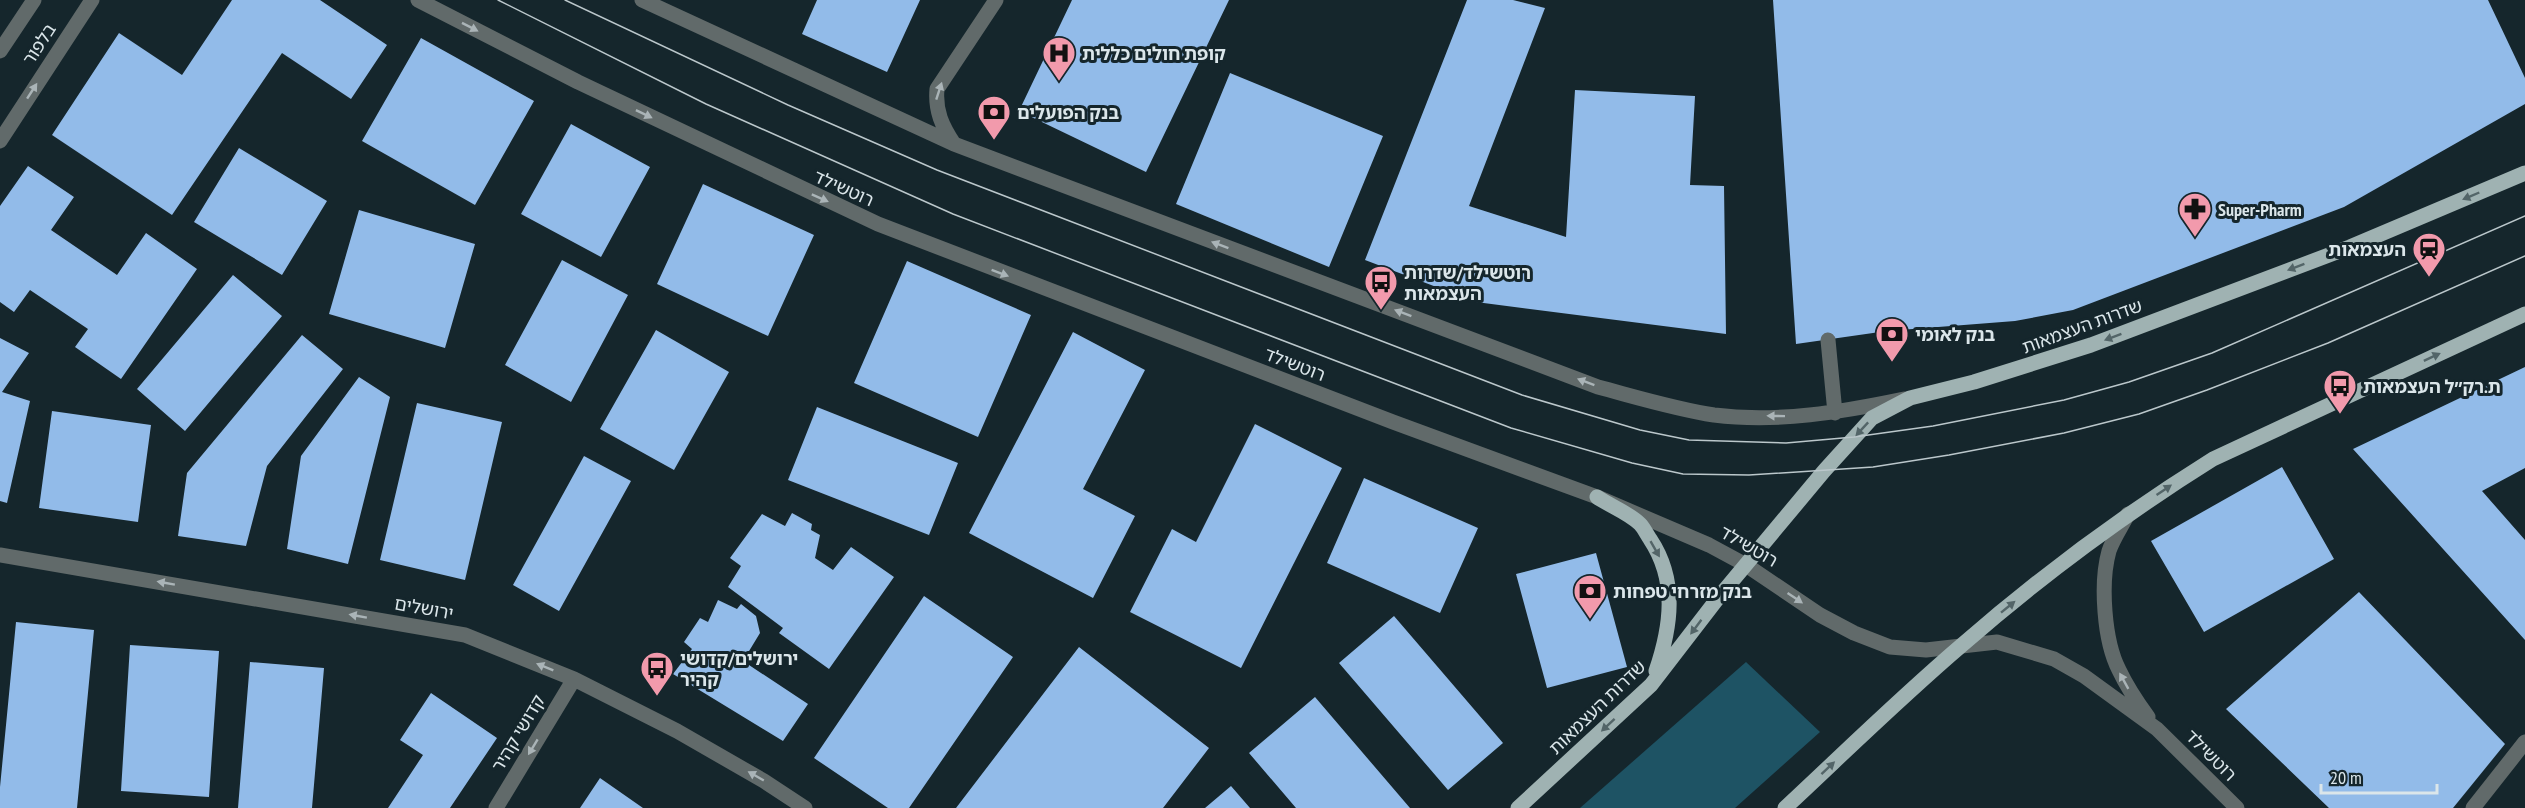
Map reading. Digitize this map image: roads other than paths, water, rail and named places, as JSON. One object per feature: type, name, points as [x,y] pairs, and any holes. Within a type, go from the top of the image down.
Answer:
[{"type":"main road","name":"שדרות העצמאות","points":[[1518,808],[1651,685],[1718,598],[1824,471],[1872,418],[1910,398],[1974,382],[2091,345],[2350,247],[2525,173]]},
{"type":"main road","points":[[1785,808],[1962,644],[2128,514],[2213,459],[2525,314]]},
{"type":"main road","points":[[1597,497],[1640,524],[1657,549],[1669,581],[1667,634],[1651,685]]},
{"type":"street","name":"בלפור","points":[[0,51],[34,0]]},
{"type":"street","name":"בלפור","points":[[0,141],[92,0]]},
{"type":"street","name":"רוטשילד","points":[[418,0],[578,82],[878,225],[1393,423],[1597,497],[1709,545],[1746,565],[1820,615],[1854,633],[1890,647],[1926,650],[1962,644],[1998,642],[2054,659],[2084,676],[2157,729],[2237,808]]},
{"type":"street","points":[[642,0],[954,144],[1598,387],[1661,404],[1715,415],[1790,417],[1834,413],[1910,398]]},
{"type":"street","points":[[954,144],[939,120],[936,103],[937,89],[996,0]]},
{"type":"street","points":[[1828,340],[1834,413]]},
{"type":"street","name":"רוטשילד","points":[[2128,514],[2109,550],[2104,576],[2104,610],[2117,668],[2157,729]]},
{"type":"street","name":"ירושלים","points":[[0,555],[465,635],[574,679],[677,731],[764,781],[805,808]]},
{"type":"street","name":"קדושי קהיר","points":[[496,808],[574,679]]},
{"type":"street","points":[[2473,808],[2525,742]]},
{"type":"tram line","points":[[498,0],[706,104],[953,214],[1511,428],[1632,463],[1683,474],[1749,475],[1873,467],[2064,433],[2139,414],[2328,343],[2525,256]]},
{"type":"tram line","points":[[565,0],[788,105],[937,170],[1522,395],[1640,430],[1689,440],[1786,443],[1854,437],[1933,426],[2064,400],[2129,382],[2212,353],[2525,216]]},
{"type":"place","name":"קופת חולים כללית","points":[[1059,82]]},
{"type":"place","name":"בנק הפועלים","points":[[994,141]]},
{"type":"place","name":"Super-Pharm","points":[[2195,238]]},
{"type":"place","name":"העצמאות","points":[[2429,278]]},
{"type":"place","name":"רוטשילד/שדרות העצמאות","points":[[1381,311]]},
{"type":"place","name":"בנק לאומי","points":[[1892,363]]},
{"type":"place","name":"ת.רק״ל העצמאות","points":[[2340,415]]},
{"type":"place","name":"בנק מזרחי טפחות","points":[[1590,620]]},
{"type":"place","name":"ירושלים/קדושי קהיר","points":[[657,697]]}]
